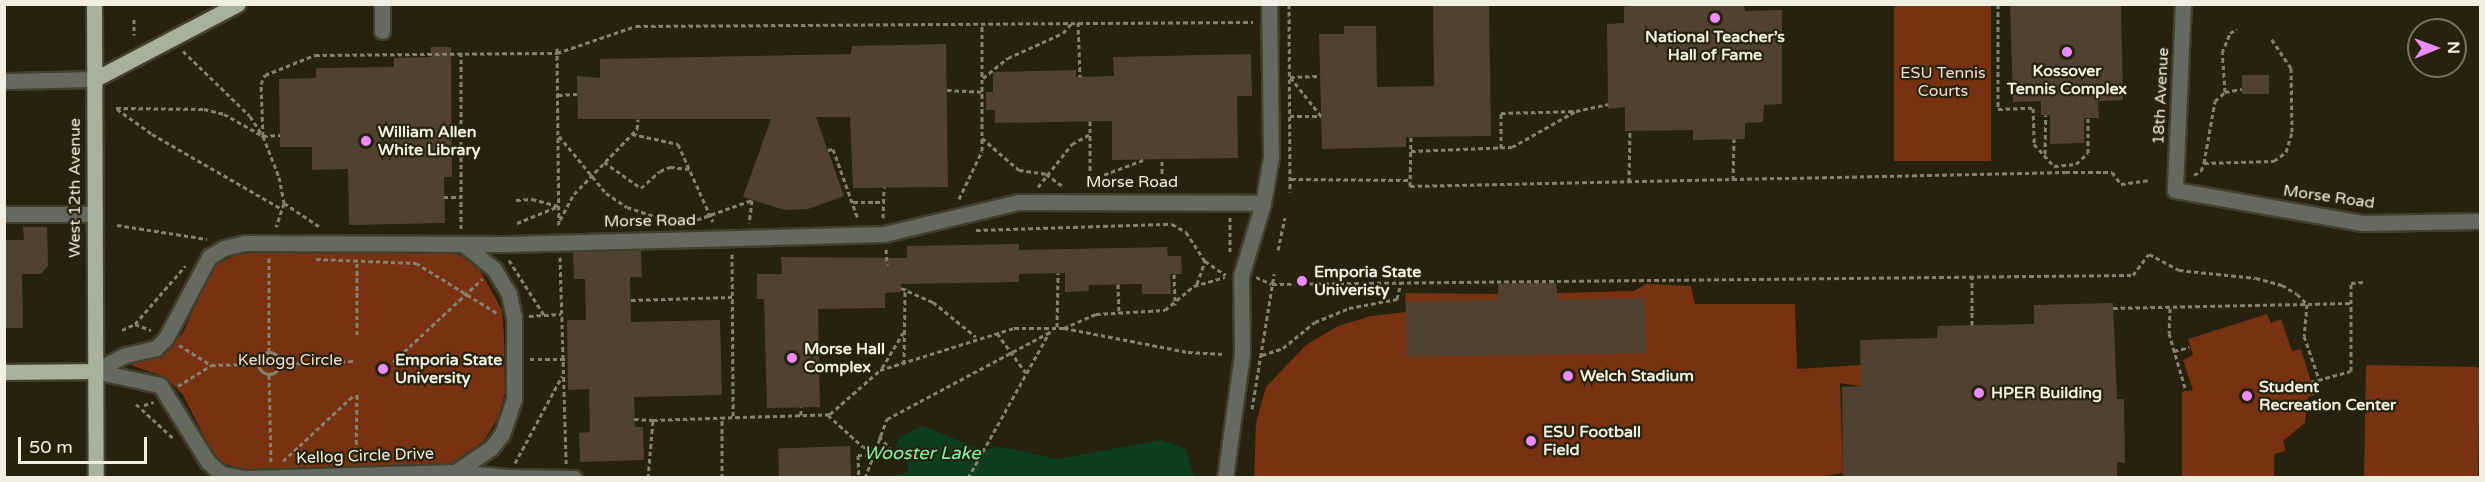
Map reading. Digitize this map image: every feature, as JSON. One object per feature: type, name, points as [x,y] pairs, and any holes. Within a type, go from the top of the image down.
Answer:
[{"type":"main road","name":"West 12th Avenue","points":[[94,4],[93,214],[96,477]]},
{"type":"main road","points":[[95,79],[238,4]]},
{"type":"main road","points":[[4,372],[94,371]]},
{"type":"street","points":[[382,4],[382,32]]},
{"type":"street","points":[[1224,477],[1242,354],[1241,276],[1263,203],[1271,157],[1269,4]]},
{"type":"street","name":"18th Avenue","points":[[2175,190],[2183,4]]},
{"type":"street","points":[[4,81],[95,79]]},
{"type":"street","name":"Morse Road","points":[[2175,190],[2362,223],[2481,221]]},
{"type":"street","name":"Morse Road","points":[[94,371],[126,354],[156,348],[166,338],[209,257],[225,248],[271,238],[315,242],[506,244],[560,235],[732,240],[884,234],[1018,202],[1240,201],[1263,203]]},
{"type":"street","points":[[4,214],[93,214]]},
{"type":"street","points":[[460,242],[494,269]]},
{"type":"street","name":"Kellog Circle Drive","points":[[249,477],[271,471],[455,472],[478,460],[502,434],[514,399],[514,318],[509,294],[494,269]]},
{"type":"street","points":[[94,371],[160,385],[208,462],[222,474],[244,477]]},
{"type":"street","points":[[455,472],[507,477],[574,477]]},
{"type":"path","points":[[1288,4],[1290,192]]},
{"type":"path","points":[[1998,4],[1998,109],[2033,108],[2034,144],[2054,166],[2076,164],[2088,153],[2088,118]]},
{"type":"path","points":[[134,19],[134,35]]},
{"type":"path","points":[[263,136],[261,84],[265,75],[315,54],[557,50],[636,26],[1253,21],[1254,33]]},
{"type":"path","points":[[1078,22],[1080,77]]},
{"type":"path","points":[[982,79],[1008,58],[1063,33],[1072,23]]},
{"type":"path","points":[[966,203],[955,206],[979,161],[982,138],[982,24]]},
{"type":"path","points":[[2225,92],[2222,53],[2230,33],[2237,29]]},
{"type":"path","points":[[2204,163],[2274,161],[2286,152],[2292,132],[2291,68],[2271,38]]},
{"type":"path","points":[[557,50],[562,376],[566,477]]},
{"type":"path","points":[[183,51],[250,116],[263,136],[279,177],[284,203],[271,238],[269,352]]},
{"type":"path","points":[[460,242],[461,52]]},
{"type":"path","points":[[1290,77],[1320,76]]},
{"type":"path","points":[[1290,77],[1321,116],[1290,116]]},
{"type":"path","points":[[2194,175],[2201,171],[2204,163],[2215,101],[2225,92],[2242,89]]},
{"type":"path","points":[[947,90],[982,92]]},
{"type":"path","points":[[558,94],[577,94]]},
{"type":"path","points":[[1501,148],[1501,113],[1576,111],[1608,104]]},
{"type":"path","points":[[280,135],[263,136],[224,114],[204,110],[116,108],[152,134],[282,209]]},
{"type":"path","points":[[1412,151],[1512,147],[1576,111]]},
{"type":"path","points":[[2045,156],[2046,115]]},
{"type":"path","points":[[559,221],[574,194],[632,134],[638,119]]},
{"type":"path","points":[[1090,121],[1090,189]]},
{"type":"path","points":[[1629,182],[1630,131]]},
{"type":"path","points":[[558,134],[590,177],[627,207],[682,225]]},
{"type":"path","points":[[632,134],[678,144],[717,230],[744,252]]},
{"type":"path","points":[[1036,189],[1072,144],[1090,134]]},
{"type":"path","points":[[1411,137],[1410,186],[2066,172],[2112,172],[2121,184],[2148,180]]},
{"type":"path","points":[[982,138],[1019,170],[1047,174],[1069,189],[1057,189]]},
{"type":"path","points":[[1733,180],[1734,139]]},
{"type":"path","points":[[828,150],[833,149],[861,226]]},
{"type":"path","points":[[1162,159],[1162,190]]},
{"type":"path","points":[[1090,180],[1143,160]]},
{"type":"path","points":[[604,162],[641,188],[660,171],[670,167],[690,169]]},
{"type":"path","points":[[2066,165],[2066,172]]},
{"type":"path","points":[[1291,178],[1411,180]]},
{"type":"path","points":[[883,225],[884,187]]},
{"type":"path","points":[[1028,189],[1047,189]]},
{"type":"path","points":[[1080,189],[1099,190]]},
{"type":"path","points":[[1151,190],[1172,190]]},
{"type":"path","points":[[444,197],[461,197]]},
{"type":"path","points":[[516,200],[532,199],[559,206]]},
{"type":"path","points":[[669,231],[752,200],[748,229],[732,240]]},
{"type":"path","points":[[1230,256],[1230,215],[1240,201]]},
{"type":"path","points":[[853,202],[884,202]]},
{"type":"path","points":[[284,203],[300,217],[326,230]]},
{"type":"path","points":[[517,223],[559,206]]},
{"type":"path","points":[[1278,250],[1285,218]]},
{"type":"path","points":[[968,231],[1172,224],[1186,232],[1205,261],[1230,277]]},
{"type":"path","points":[[117,225],[218,241]]},
{"type":"path","points":[[550,228],[560,235]]},
{"type":"path","points":[[518,229],[525,229]]},
{"type":"path","points":[[560,235],[570,229]]},
{"type":"path","points":[[732,240],[733,417]]},
{"type":"path","points":[[315,242],[317,262],[416,263],[467,291]]},
{"type":"path","points":[[356,242],[357,335]]},
{"type":"path","points":[[506,244],[507,257],[544,315],[561,314]]},
{"type":"path","points":[[885,244],[891,244]]},
{"type":"path","points":[[1256,278],[1272,284],[1972,274],[2133,275],[2149,254],[2179,270],[2282,285],[2307,304]]},
{"type":"path","points":[[1197,284],[1205,261]]},
{"type":"path","points":[[1230,267],[1230,277]]},
{"type":"path","points":[[494,269],[467,291],[393,362],[501,359]]},
{"type":"path","points":[[1057,327],[1058,273]]},
{"type":"path","points":[[1174,274],[1175,305]]},
{"type":"path","points":[[1274,274],[1262,355],[1283,348],[1316,322],[1349,308],[1396,299],[1401,282]]},
{"type":"path","points":[[1972,274],[1972,325]]},
{"type":"path","points":[[1064,328],[1096,314],[1165,310],[1175,305],[1197,284],[1219,276],[1230,277]]},
{"type":"path","points":[[2311,382],[2351,371],[2351,283],[2363,282]]},
{"type":"path","points":[[1118,284],[1119,313]]},
{"type":"path","points":[[904,364],[903,288],[933,302],[977,338]]},
{"type":"path","points":[[631,300],[732,297]]},
{"type":"path","points":[[2113,308],[2350,303]]},
{"type":"path","points":[[2307,304],[2304,336],[2319,379]]},
{"type":"path","points":[[2169,308],[2169,333],[2186,391]]},
{"type":"path","points":[[135,324],[157,332]]},
{"type":"path","points":[[968,477],[1051,327]]},
{"type":"path","points":[[880,370],[904,364],[977,338],[997,333],[1051,327],[1188,352],[1230,354]]},
{"type":"path","points":[[634,419],[826,414],[880,370],[904,332]]},
{"type":"path","points":[[865,477],[887,419],[1050,332]]},
{"type":"path","points":[[997,333],[1008,353],[1027,373]]},
{"type":"path","points":[[177,344],[211,365]]},
{"type":"path","points":[[2174,351],[2190,347]]},
{"type":"path","points":[[269,375],[260,370],[258,364],[260,357],[269,352],[276,354],[281,364]]},
{"type":"path","points":[[530,359],[568,359]]},
{"type":"path","points":[[281,364],[354,361]]},
{"type":"path","points":[[176,387],[211,365],[258,364]]},
{"type":"path","points":[[269,375],[278,370],[281,364]]},
{"type":"path","points":[[269,375],[271,471]]},
{"type":"path","points":[[507,477],[562,376]]},
{"type":"path","points":[[271,471],[356,393],[356,465]]},
{"type":"path","points":[[136,404],[177,442]]},
{"type":"path","points":[[801,407],[801,415]]},
{"type":"path","points":[[826,414],[863,447],[870,447],[870,455],[858,455],[859,477]]},
{"type":"path","points":[[722,417],[722,477]]},
{"type":"path","points":[[648,477],[653,420]]},
{"type":"path","points":[[879,436],[899,459]]},
{"type":"green space","name":"ESU Tennis Courts","points":[[1894,5],[1991,5],[1991,161],[1894,161]]},
{"type":"green space","name":"Kellogg Circle","points":[[261,252],[456,254],[476,263],[502,310],[504,337],[505,393],[498,418],[484,441],[450,464],[432,466],[244,470],[217,461],[183,395],[167,378],[131,365],[167,350],[183,333],[212,267],[236,255]]},
{"type":"green space","name":"Welch Stadium","points":[[1556,283],[1557,293],[1634,291],[1646,284],[1691,286],[1695,304],[1795,304],[1797,369],[1861,365],[1861,386],[1840,383],[1843,473],[1813,478],[1254,478],[1256,423],[1266,387],[1306,345],[1338,326],[1371,316],[1406,312],[1405,293],[1498,294],[1498,284]]},
{"type":"green space","name":"Student Recreation Center","points":[[2267,314],[2271,323],[2281,319],[2292,351],[2301,349],[2315,395],[2308,397],[2305,423],[2283,441],[2286,451],[2274,454],[2274,477],[2182,477],[2182,392],[2193,390],[2183,360],[2193,355],[2188,339]]},
{"type":"green space","points":[[2366,365],[2480,367],[2478,478],[2364,477]]},
{"type":"water","name":"Wooster Lake","points":[[922,426],[985,451],[997,446],[1057,459],[1162,440],[1186,449],[1194,477],[896,477],[893,453],[900,437]]},
{"type":"pier","points":[[900,459],[906,461],[908,467],[906,473],[900,475],[894,473],[892,467],[894,461]]},
{"type":"building","points":[[1433,4],[1489,4],[1491,136],[1406,137],[1406,147],[1322,149],[1319,34],[1344,34],[1344,26],[1376,26],[1377,87],[1434,86]]},
{"type":"building","points":[[1641,4],[1744,4],[1745,11],[1782,10],[1782,104],[1764,105],[1763,122],[1745,123],[1745,139],[1693,140],[1693,130],[1625,131],[1625,107],[1608,109],[1607,24],[1624,23],[1624,7]]},
{"type":"building","name":"Kossover Tennis Complex","points":[[2010,4],[2121,4],[2123,100],[2098,101],[2099,118],[2084,118],[2084,143],[2050,144],[2050,115],[2041,115],[2041,101],[2013,102]]},
{"type":"building","points":[[946,44],[948,187],[853,188],[850,117],[816,117],[844,196],[808,209],[785,210],[743,197],[771,119],[578,119],[577,76],[600,78],[600,59],[851,54],[852,46]]},
{"type":"building","name":"William Allen White Library","points":[[431,47],[451,47],[452,177],[444,177],[445,223],[349,225],[348,169],[312,170],[312,147],[280,147],[279,79],[316,78],[316,68],[394,67],[394,58],[431,57]]},
{"type":"building","points":[[1251,54],[1252,96],[1237,96],[1238,158],[1112,160],[1112,121],[995,123],[995,110],[986,110],[986,92],[993,92],[993,72],[1076,70],[1076,77],[1114,76],[1113,57]]},
{"type":"building","points":[[2242,75],[2269,75],[2269,94],[2242,94]]},
{"type":"building","points":[[23,227],[47,227],[48,266],[41,274],[22,274],[23,328],[4,328],[4,240],[24,240]]},
{"type":"building","name":"Morse Hall Complex","points":[[1019,244],[1019,250],[1167,247],[1168,256],[1181,256],[1182,274],[1170,274],[1171,294],[1142,294],[1142,284],[1089,285],[1089,291],[1065,292],[1065,273],[1019,274],[1019,282],[901,284],[901,292],[885,293],[885,308],[818,309],[820,407],[767,408],[764,299],[757,299],[757,274],[782,274],[781,257],[907,258],[907,246]]},
{"type":"building","points":[[641,250],[642,277],[630,277],[631,322],[720,320],[722,395],[634,397],[635,427],[643,427],[644,460],[580,462],[579,433],[590,432],[589,389],[568,390],[567,320],[586,320],[585,279],[574,279],[573,252]]},
{"type":"building","points":[[1556,283],[1557,300],[1645,298],[1646,353],[1407,357],[1406,302],[1498,300],[1498,284]]},
{"type":"building","name":"HPER Building","points":[[2113,303],[2117,399],[2124,399],[2125,463],[2117,462],[2117,477],[1843,477],[1842,387],[1861,386],[1860,340],[1937,338],[1938,326],[2034,324],[2034,305]]},
{"type":"building","points":[[850,446],[851,477],[779,478],[778,449]]},
{"type":"place","name":"National Teacher’s Hall of Fame","points":[[1715,18]]},
{"type":"place","name":"Kossover Tennis Complex","points":[[2067,52]]},
{"type":"place","name":"William Allen White Library","points":[[366,141]]},
{"type":"place","name":"Emporia State Univeristy","points":[[1302,281]]},
{"type":"place","name":"Morse Hall Complex","points":[[792,358]]},
{"type":"place","name":"Emporia State University","points":[[383,369]]},
{"type":"place","name":"Welch Stadium","points":[[1568,376]]},
{"type":"place","name":"HPER Building","points":[[1979,393]]},
{"type":"place","name":"Student Recreation Center","points":[[2247,396]]},
{"type":"place","name":"ESU Football Field","points":[[1531,441]]}]
